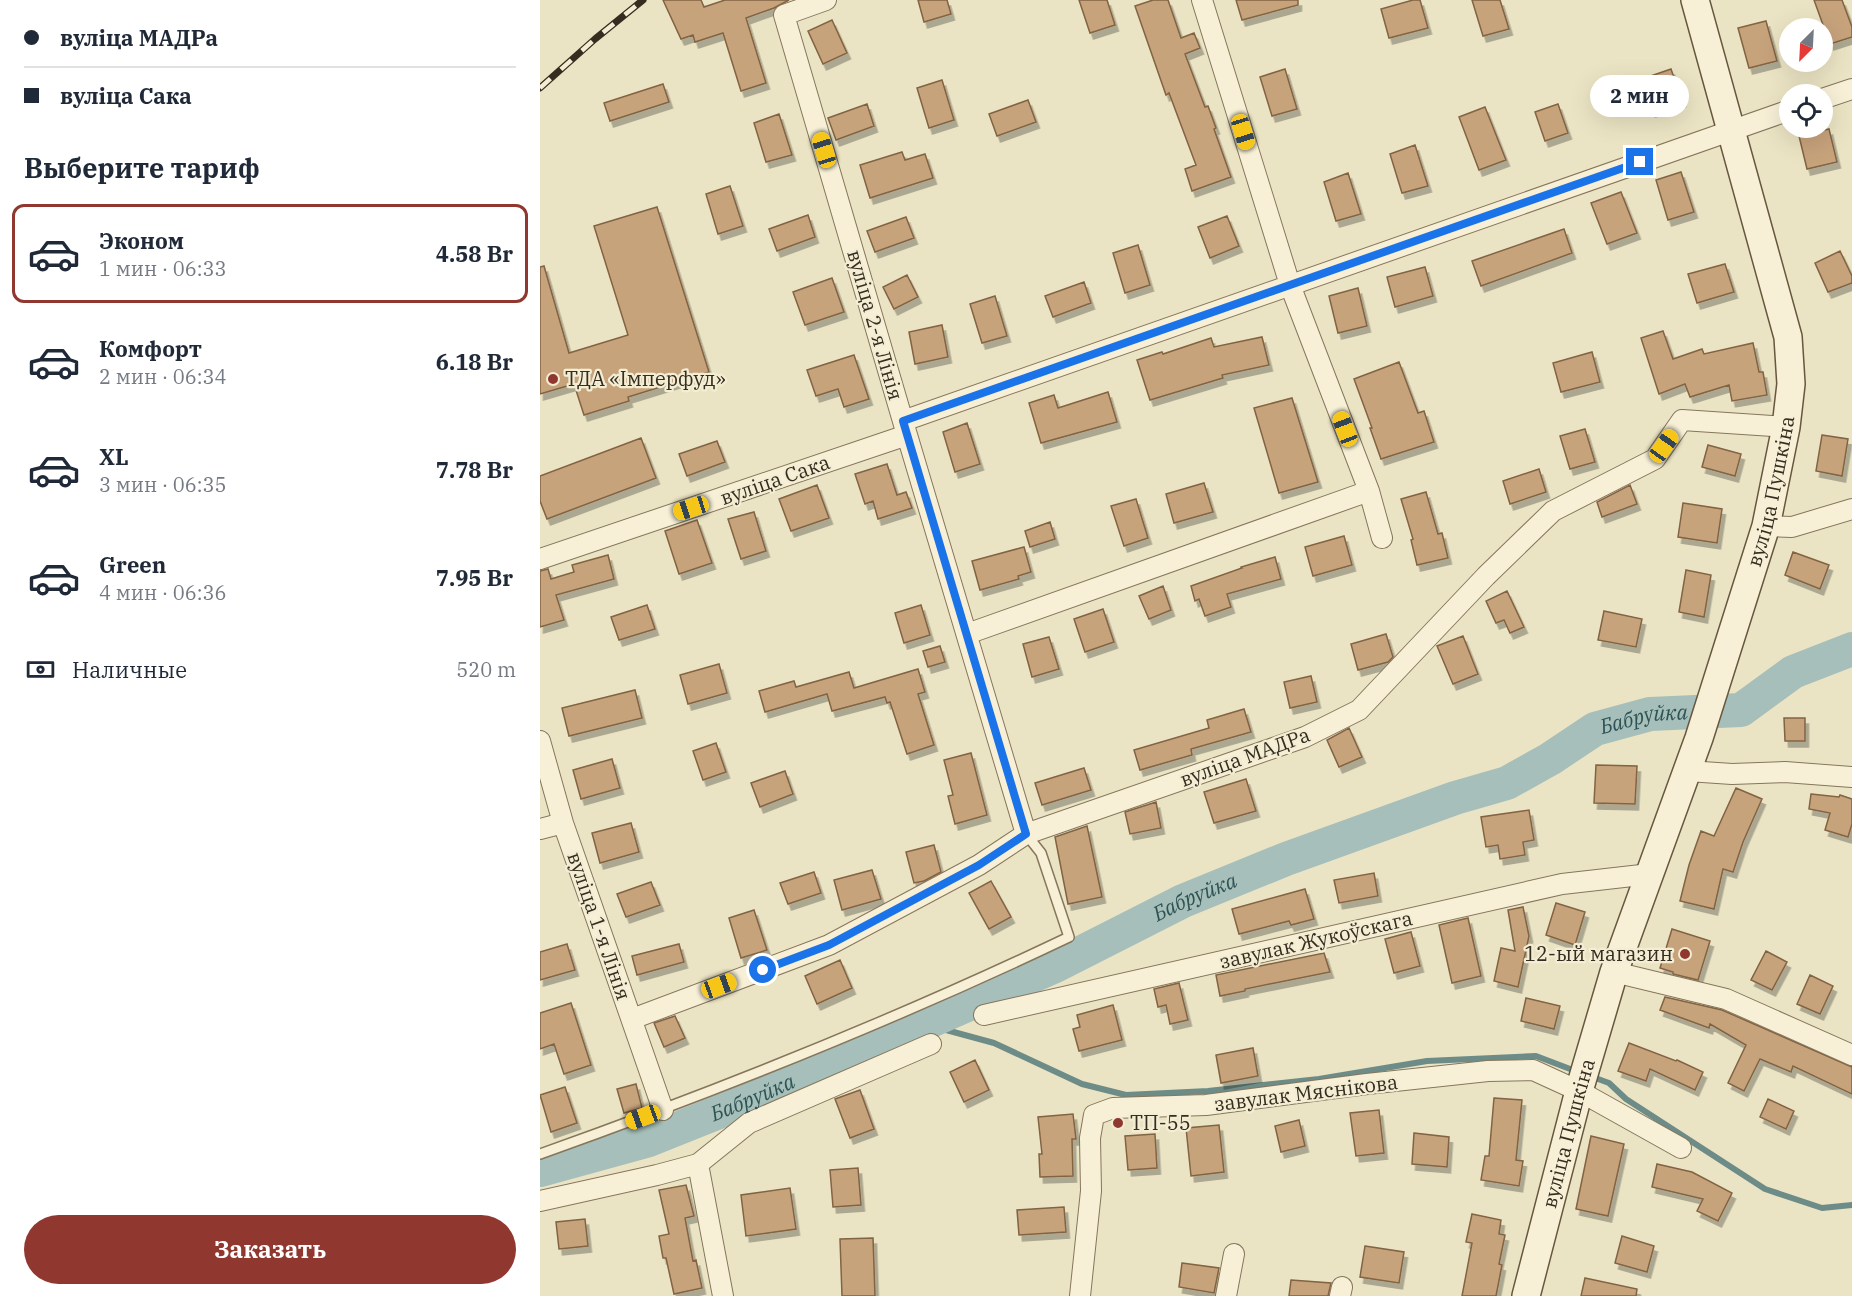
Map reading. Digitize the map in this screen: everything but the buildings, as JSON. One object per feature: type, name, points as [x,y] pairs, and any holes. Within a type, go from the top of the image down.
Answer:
[{"type":"main road","name":"вуліца Пушкіна","points":[[1526,1296],[1582,1079],[1614,972],[1700,738],[1766,526],[1786,427],[1791,384],[1788,337],[1695,0]]},
{"type":"street","name":"вуліца 2-я Лінія","points":[[826,0],[784,15],[1026,834]]},
{"type":"street","points":[[1202,0],[1290,285],[1369,490],[1382,538]]},
{"type":"street","points":[[1833,95],[1852,89]]},
{"type":"street","name":"вуліца Сака","points":[[540,559],[905,428],[1290,285],[1779,114]]},
{"type":"street","name":"вуліца МАДРа","points":[[632,1019],[829,945],[979,865],[1026,834],[1305,737],[1359,710],[1486,576],[1553,511],[1655,459],[1682,420],[1786,427]]},
{"type":"street","points":[[967,634],[1369,490]]},
{"type":"street","points":[[1766,526],[1792,527],[1852,509]]},
{"type":"street","name":"вуліца 1-я Лінія","points":[[540,741],[562,822],[663,1110]]},
{"type":"street","points":[[1688,771],[1732,774],[1785,772],[1852,777]]},
{"type":"street","points":[[540,829],[562,822]]},
{"type":"street","name":"завулак Жукоўскага","points":[[984,1015],[1562,884],[1650,874]]},
{"type":"street","points":[[1614,972],[1726,999],[1852,1054]]},
{"type":"street","points":[[540,1201],[698,1164],[749,1123],[931,1044]]},
{"type":"street","name":"завулак Мяснікова","points":[[1080,1296],[1091,1191],[1090,1138],[1094,1115],[1113,1108],[1206,1105],[1488,1071],[1533,1070],[1582,1079],[1681,1148]]},
{"type":"street","points":[[698,1164],[723,1296]]},
{"type":"street","points":[[1226,1296],[1234,1254]]},
{"type":"lane","points":[[540,1154],[663,1110],[890,1018],[1069,937],[1041,853],[1026,834]]},
{"type":"waterway","name":"Бабруйка","points":[[540,1170],[649,1140],[759,1096],[1053,967],[1183,901],[1286,859],[1455,798],[1507,783],[1550,759],[1595,729],[1650,714],[1741,710],[1793,672],[1852,649]]},
{"type":"waterway","points":[[924,1024],[994,1043],[1082,1084],[1126,1095],[1208,1091],[1319,1079],[1427,1061],[1536,1056],[1578,1072]]},
{"type":"waterway","points":[[1590,1076],[1609,1083],[1626,1099],[1765,1189],[1822,1208],[1852,1205]]},
{"type":"railway","points":[[540,88],[643,0]]},
{"type":"place","name":"ТДА «Імперфуд»","points":[[553,379]]},
{"type":"place","name":"12-ый магазин","points":[[1685,954]]},
{"type":"place","name":"ТП-55","points":[[1118,1123]]},
{"type":"route","points":[[763,970],[829,945],[979,865],[1026,834],[903,421],[1640,162]]}]
